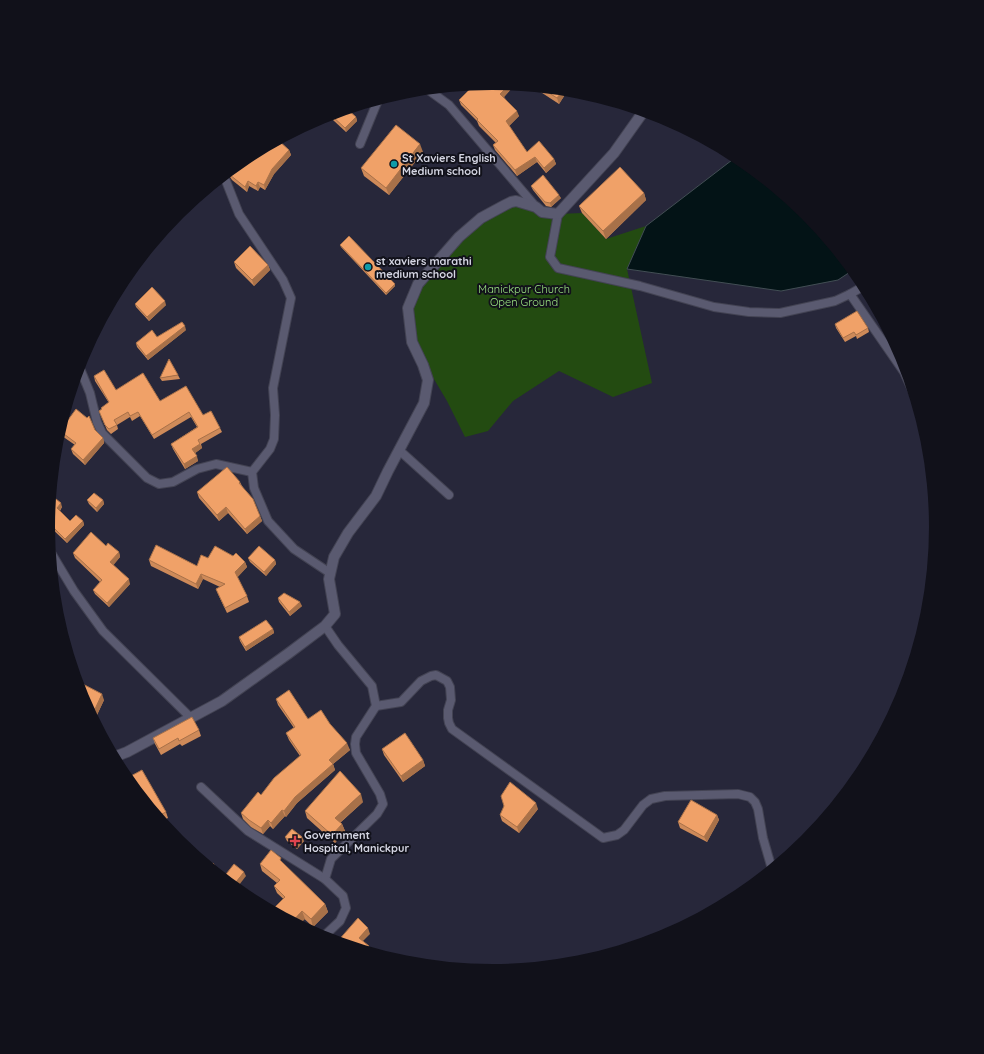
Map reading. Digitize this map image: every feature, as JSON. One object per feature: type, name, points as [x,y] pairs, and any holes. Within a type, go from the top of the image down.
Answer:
[{"type":"street","points":[[434,94],[449,105],[536,207],[542,212],[558,214]]},
{"type":"street","points":[[360,144],[376,106]]},
{"type":"street","points":[[640,116],[614,153],[558,214],[550,257],[558,268],[640,286],[714,307],[749,312],[780,313],[835,301],[858,289]]},
{"type":"street","points":[[225,181],[239,214],[284,280],[291,298],[273,388],[275,415],[274,439],[270,449],[252,472],[254,488],[268,521],[294,549],[330,573]]},
{"type":"street","points":[[120,755],[222,701],[325,626],[335,614],[328,579],[334,557],[348,533],[376,496],[424,402],[428,380],[423,365],[412,342],[408,308],[418,284],[459,237],[481,218],[511,202],[516,201],[536,207]]},
{"type":"street","points":[[850,294],[896,361]]},
{"type":"street","points":[[83,375],[90,393],[97,422],[102,434],[147,478],[159,484],[174,482],[197,470],[216,464],[252,472]]},
{"type":"street","points":[[399,450],[450,495]]},
{"type":"street","points":[[57,562],[74,591],[103,631],[191,718]]},
{"type":"street","points":[[325,626],[363,677],[372,686],[376,706],[356,737],[355,744],[356,753],[380,794],[383,804],[377,814],[331,859],[325,879]]},
{"type":"street","points":[[376,706],[401,702],[421,681],[431,676],[436,675],[447,681],[450,687],[451,700],[448,710],[448,718],[452,729],[603,838],[617,835],[624,830],[643,805],[651,799],[665,796],[738,794],[750,797],[755,802],[758,809],[763,838],[770,864]]},
{"type":"street","points":[[202,787],[248,832],[325,879],[343,896],[346,908],[340,921],[328,932]]},
{"type":"green space","name":"Manickpur Church Open Ground","points":[[516,202],[558,214],[582,213],[606,239],[646,226],[627,269],[652,383],[613,397],[559,371],[513,401],[488,431],[465,437],[447,401],[425,364],[414,340],[406,308],[422,284],[461,240],[483,219]]},
{"type":"shaded area","points":[[730,161],[758,180],[801,218],[821,239],[848,274],[838,280],[781,291],[627,269],[646,226]]},
{"type":"building","points":[[504,90],[500,94],[517,111],[506,121],[527,152],[539,141],[554,159],[544,168],[535,157],[515,170],[493,145],[498,141],[459,100],[468,91]]},
{"type":"building","points":[[551,94],[559,95],[557,98]]},
{"type":"building","points":[[352,113],[356,117],[345,128],[335,119]]},
{"type":"building","name":"St Xaviers English Medium school","points":[[396,125],[420,144],[386,188],[361,168]]},
{"type":"building","points":[[283,144],[289,150],[272,169],[264,185],[258,182],[256,186],[248,181],[245,187],[231,176]]},
{"type":"building","points":[[620,167],[644,193],[603,231],[579,206]]},
{"type":"building","points":[[543,175],[559,195],[550,203],[545,202],[531,186]]},
{"type":"building","name":"st xaviers marathi medium school","points":[[349,236],[395,284],[386,293],[340,245]]},
{"type":"building","points":[[250,246],[268,265],[252,280],[234,262]]},
{"type":"building","points":[[152,287],[165,301],[147,317],[135,304]]},
{"type":"building","points":[[857,311],[868,328],[856,335],[854,332],[843,338],[835,324]]},
{"type":"building","points":[[182,322],[185,326],[146,356],[136,343],[152,330],[157,337]]},
{"type":"building","points":[[169,359],[178,375],[160,378]]},
{"type":"building","points":[[104,370],[116,390],[143,373],[160,401],[186,386],[203,415],[211,411],[220,428],[198,440],[200,444],[192,449],[197,456],[184,464],[171,444],[198,427],[189,412],[152,435],[138,412],[130,416],[128,412],[114,420],[117,425],[109,429],[105,425],[99,411],[109,402],[94,376]]},
{"type":"building","points":[[76,409],[87,418],[89,416],[95,430],[103,438],[83,460],[71,449],[76,443],[65,435],[69,419]]},
{"type":"building","points":[[227,467],[253,499],[260,516],[245,529],[226,507],[217,515],[197,492]]},
{"type":"building","points":[[94,493],[103,500],[96,508],[87,500]]},
{"type":"building","points":[[56,499],[61,503],[57,508],[70,521],[76,515],[83,521],[65,539],[55,529]]},
{"type":"building","points":[[91,532],[106,546],[108,543],[119,552],[110,562],[129,579],[107,603],[93,590],[102,580],[73,553]]},
{"type":"building","points":[[156,545],[197,566],[201,555],[208,558],[215,546],[233,556],[236,553],[245,562],[235,572],[247,596],[225,608],[216,589],[225,584],[201,574],[196,584],[149,560]]},
{"type":"building","points":[[259,546],[275,560],[264,572],[248,558]]},
{"type":"building","points":[[284,593],[300,602],[289,612],[278,598]]},
{"type":"building","points":[[266,620],[273,629],[245,647],[239,637]]},
{"type":"building","points":[[85,685],[102,694],[95,709],[88,694]]},
{"type":"building","points":[[289,690],[308,719],[321,710],[330,724],[347,743],[329,760],[333,764],[295,797],[284,811],[282,810],[271,823],[268,820],[261,828],[241,813],[258,792],[261,795],[274,778],[301,755],[286,733],[295,727],[276,699]]},
{"type":"building","points":[[192,717],[199,730],[179,741],[178,738],[159,749],[153,738]]},
{"type":"building","points":[[405,733],[423,760],[401,776],[382,749]]},
{"type":"building","points":[[142,770],[166,812],[162,814],[133,775]]},
{"type":"building","points":[[340,771],[361,794],[335,818],[342,824],[332,835],[305,811]]},
{"type":"building","points":[[510,782],[536,803],[517,827],[500,815],[504,806],[501,796]]},
{"type":"building","points":[[691,800],[717,815],[704,837],[678,822]]},
{"type":"building","points":[[292,829],[302,837],[296,845],[285,837]]},
{"type":"building","points":[[271,850],[281,858],[280,860],[325,904],[311,919],[302,911],[296,917],[276,906],[285,897],[274,886],[280,880],[260,864]]},
{"type":"building","points":[[234,864],[244,872],[237,881],[226,874]]},
{"type":"building","points":[[358,918],[368,928],[359,938],[369,946],[352,941],[341,937]]},
{"type":"place","name":"St Xaviers English Medium school","points":[[394,164]]},
{"type":"place","name":"st xaviers marathi medium school","points":[[368,267]]},
{"type":"place","name":"Government Hospital, Manickpur","points":[[295,841]]}]
